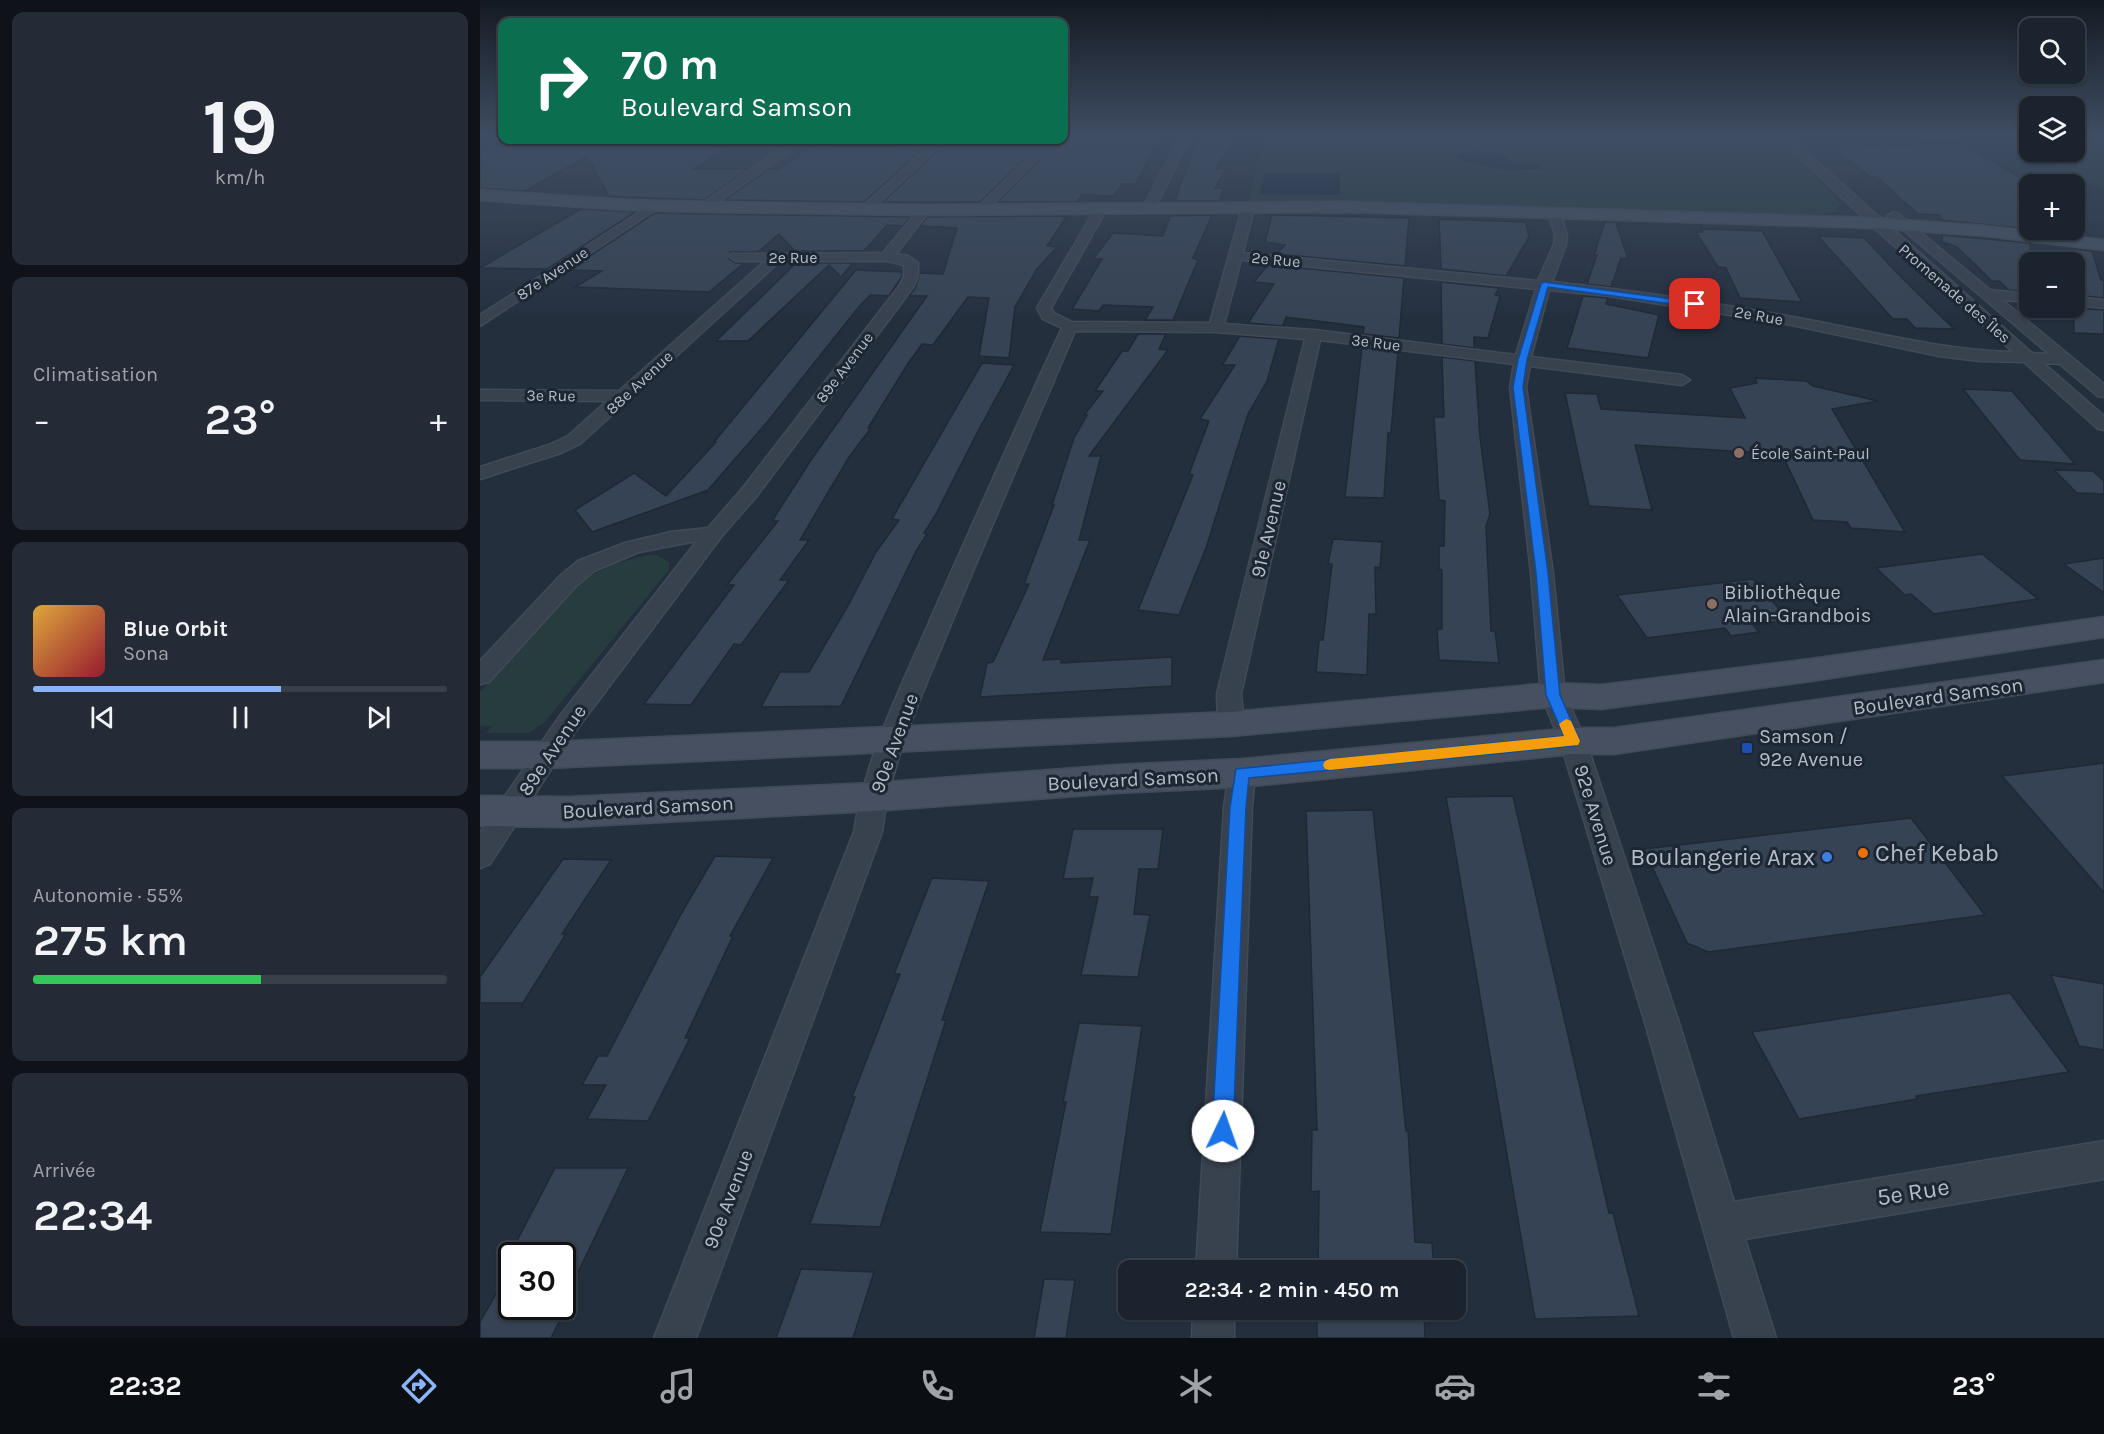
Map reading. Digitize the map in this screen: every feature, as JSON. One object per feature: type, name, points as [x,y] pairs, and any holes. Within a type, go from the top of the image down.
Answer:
[{"type":"street","points":[[519,197],[654,206],[865,210],[1346,207],[1554,213],[1876,223],[1987,231],[2104,245]]},
{"type":"street","points":[[704,207],[718,197]]},
{"type":"street","points":[[865,210],[879,197]]},
{"type":"street","points":[[982,209],[993,197]]},
{"type":"street","points":[[1148,210],[1154,197]]},
{"type":"street","name":"Promenade des Îles","points":[[1848,197],[2104,425]]},
{"type":"street","points":[[1812,221],[1844,214],[1849,211],[1852,201]]},
{"type":"street","name":"87e Avenue","points":[[480,322],[654,206]]},
{"type":"street","name":"Promenade des Îles","points":[[1881,206],[2104,392]]},
{"type":"street","points":[[1216,328],[1248,209]]},
{"type":"street","points":[[887,257],[924,210]]},
{"type":"street","points":[[1070,326],[1048,316],[1044,308],[1100,210]]},
{"type":"street","name":"92e Avenue","points":[[1554,213],[1561,235],[1560,244],[1544,284],[1522,360],[1518,387],[1542,573],[1553,695],[1573,741],[1722,1223],[1755,1338]]},
{"type":"street","name":"2e Rue","points":[[1235,256],[1544,284],[1695,304],[1939,351],[1980,356],[2030,358]]},
{"type":"street","name":"2e Rue","points":[[736,257],[887,257]]},
{"type":"street","name":"88e Avenue","points":[[480,473],[555,449],[574,440],[777,257]]},
{"type":"street","name":"89e Avenue","points":[[480,856],[495,811],[548,755],[568,723],[907,286],[911,276],[911,263],[903,259],[887,257]]},
{"type":"street","points":[[1987,294],[2019,296]]},
{"type":"street","points":[[2085,303],[2100,305]]},
{"type":"street","name":"3e Rue","points":[[1070,326],[1216,328],[1314,335],[1682,380]]},
{"type":"street","name":"90e Avenue","points":[[675,1338],[868,832],[873,796],[891,740],[1070,326]]},
{"type":"street","name":"91e Avenue","points":[[1231,724],[1228,694],[1314,335]]},
{"type":"street","points":[[2030,358],[2064,359]]},
{"type":"street","name":"3e Rue","points":[[480,395],[622,396]]},
{"type":"street","points":[[480,676],[568,580],[586,566],[632,547],[671,538],[714,533]]},
{"type":"street","points":[[480,755],[548,755],[1231,724],[1553,695],[1601,697],[1811,670],[2104,627]]},
{"type":"street","name":"Boulevard Samson","points":[[495,811],[580,811],[873,796],[1116,779],[1242,773],[1573,741],[1614,741],[2104,671]]},
{"type":"street","points":[[1216,1260],[1238,807],[1242,773]]},
{"type":"street","name":"5e Rue","points":[[1722,1223],[2104,1160]]},
{"type":"street","points":[[1213,1338],[1214,1320]]},
{"type":"green space","points":[[1250,197],[1835,197],[1841,204],[1835,212],[1815,216],[1401,204],[1248,206]]},
{"type":"green space","points":[[647,555],[656,555],[669,562],[669,570],[545,722],[529,733],[486,733],[492,726],[480,726],[480,692],[577,586],[605,568]]},
{"type":"building","points":[[640,197],[708,197],[704,200]]},
{"type":"building","points":[[729,197],[869,197],[864,202],[725,200]]},
{"type":"building","points":[[888,197],[985,197],[980,202],[883,202]]},
{"type":"building","points":[[1002,197],[1080,197],[1077,202],[998,202]]},
{"type":"building","points":[[1176,197],[1220,197],[1219,201],[1175,201]]},
{"type":"building","points":[[1900,197],[2019,197],[2019,228],[1940,220],[1940,215],[1918,214]]},
{"type":"building","points":[[581,209],[635,212],[547,269],[480,268]]},
{"type":"building","points":[[655,213],[910,217],[903,226],[887,225],[864,251],[795,251],[779,234],[758,252],[730,252],[729,259],[736,263],[744,263],[709,292],[575,287],[602,271],[569,270]]},
{"type":"building","points":[[1212,215],[1193,258],[1198,260],[1173,320],[1145,320],[1153,307],[1103,305],[1099,311],[1072,309],[1102,259],[1093,259],[1113,233],[1163,236],[1170,216]]},
{"type":"building","points":[[1272,215],[1409,218],[1405,266],[1277,254],[1285,245],[1265,242]]},
{"type":"building","points":[[1067,216],[1047,246],[1057,247],[1037,269],[1015,307],[1009,358],[979,356],[989,298],[968,297],[933,345],[922,344],[907,365],[868,428],[871,428],[849,457],[800,540],[809,540],[780,580],[789,580],[741,645],[734,644],[691,705],[644,704],[734,585],[727,585],[778,521],[772,521],[811,460],[927,296],[909,296],[916,287],[920,273],[943,274],[957,228],[920,226],[927,217]]},
{"type":"building","points":[[1439,219],[1526,222],[1529,237],[1506,276],[1441,269]]},
{"type":"building","points":[[1605,222],[1616,222],[1628,259],[1621,258],[1611,287],[1587,284]]},
{"type":"building","points":[[1701,229],[1762,231],[1802,302],[1740,298],[1726,268],[1718,267],[1696,232],[1703,232]]},
{"type":"building","points":[[1942,235],[2030,243],[2030,252],[2019,252],[2019,291],[2009,290],[1999,281],[1992,281],[1957,247],[1942,242]]},
{"type":"building","points":[[1818,236],[1864,238],[1954,329],[1915,328],[1907,319],[1893,319]]},
{"type":"building","points":[[2074,249],[2092,251],[2101,280],[2104,280],[2104,298],[2085,296],[2085,252],[2074,252]]},
{"type":"building","points":[[796,263],[853,263],[841,277],[829,265],[748,341],[716,341]]},
{"type":"building","points":[[1268,265],[1404,278],[1399,338],[1363,334],[1364,327],[1286,317],[1283,326],[1248,323],[1274,284],[1254,282]]},
{"type":"building","points":[[856,270],[902,272],[902,276],[889,296],[870,295],[858,308],[768,421],[708,490],[592,532],[575,510],[634,473],[666,496],[716,442],[714,442]]},
{"type":"building","points":[[1441,282],[1499,288],[1495,295],[1500,296],[1488,338],[1474,337],[1474,348],[1442,344]]},
{"type":"building","points":[[1583,296],[1608,298],[1606,304],[1659,315],[1648,358],[1567,348]]},
{"type":"building","points":[[2085,309],[2104,310],[2104,334],[2074,333],[2074,318],[2085,318]]},
{"type":"building","points":[[1138,334],[1166,334],[1159,349],[1168,350],[1089,456],[1101,456],[1079,540],[1090,540],[1043,660],[1061,659],[1061,663],[1172,657],[1172,686],[980,697],[987,663],[993,662],[1029,584],[1024,584],[1054,505],[1052,505],[1074,438],[1087,415],[1084,415],[1103,391],[1095,391],[1122,351],[1128,351]]},
{"type":"building","points":[[1240,336],[1279,339],[1267,381],[1248,414],[1206,548],[1179,615],[1138,610],[1193,475],[1189,474],[1209,421],[1200,419],[1235,365],[1222,365]]},
{"type":"building","points":[[1362,347],[1398,352],[1391,433],[1388,433],[1384,498],[1345,497]]},
{"type":"building","points":[[1442,357],[1475,361],[1480,437],[1490,514],[1486,526],[1491,631],[1495,631],[1499,663],[1439,660],[1437,629],[1442,629],[1442,570],[1439,569],[1439,546],[1444,546],[1445,501],[1439,500],[1434,417],[1444,417]]},
{"type":"building","points":[[982,363],[1014,365],[924,533],[927,534],[916,551],[841,706],[761,707],[780,672],[809,672],[876,552],[899,520],[892,519]]},
{"type":"building","points":[[1755,378],[1806,381],[1813,386],[1878,401],[1832,409],[1905,532],[1851,528],[1847,522],[1813,520],[1782,454],[1635,445],[1652,510],[1589,506],[1565,393],[1597,394],[1601,409],[1745,418],[1730,388],[1757,383]]},
{"type":"building","points":[[1963,389],[2012,391],[2075,464],[2020,460]]},
{"type":"building","points":[[2054,470],[2093,471],[2104,481],[2104,494],[2077,493]]},
{"type":"building","points":[[1333,539],[1382,542],[1380,568],[1375,567],[1376,614],[1369,614],[1367,675],[1316,672],[1319,640],[1323,640],[1332,564],[1328,564]]},
{"type":"building","points":[[1982,554],[2038,599],[1934,614],[1911,594],[1905,595],[1876,568]]},
{"type":"building","points":[[2104,558],[2104,593],[2064,564]]},
{"type":"building","points":[[1753,579],[1789,620],[1753,625],[1759,632],[1731,636],[1725,628],[1647,638],[1617,595]]},
{"type":"building","points":[[2104,763],[2104,893],[2002,776]]},
{"type":"building","points":[[1513,796],[1609,1213],[1613,1213],[1639,1316],[1535,1319],[1446,797]]},
{"type":"building","points":[[1373,810],[1406,1131],[1408,1131],[1415,1242],[1432,1243],[1433,1260],[1318,1260],[1319,1191],[1311,1192],[1312,1130],[1317,1130],[1306,811]]},
{"type":"building","points":[[1911,818],[1985,915],[1708,952],[1687,943],[1644,849]]},
{"type":"building","points":[[1073,829],[1163,829],[1158,869],[1139,869],[1134,914],[1150,915],[1138,977],[1081,975],[1098,897],[1089,897],[1093,878],[1063,879]]},
{"type":"building","points":[[715,856],[773,858],[730,936],[733,936],[685,1038],[690,1038],[648,1121],[587,1119],[606,1085],[582,1085],[598,1056],[607,1056],[681,914]]},
{"type":"building","points":[[563,859],[611,860],[562,934],[566,934],[523,1003],[480,1003],[480,977]]},
{"type":"building","points":[[932,878],[989,881],[942,1020],[946,1020],[880,1227],[810,1224],[855,1097],[852,1097],[900,974],[894,974]]},
{"type":"building","points":[[2051,975],[2104,984],[2104,1050],[2079,1046]]},
{"type":"building","points":[[2010,993],[2069,1072],[1916,1096],[1917,1099],[1799,1119],[1752,1032]]},
{"type":"building","points":[[1079,1023],[1142,1026],[1111,1234],[1040,1232]]},
{"type":"building","points":[[555,1168],[628,1168],[576,1277],[576,1242],[516,1242]]},
{"type":"building","points":[[801,1269],[874,1272],[853,1338],[776,1338]]},
{"type":"building","points":[[1044,1279],[1075,1280],[1066,1338],[1034,1338]]},
{"type":"building","points":[[498,1290],[498,1320],[560,1320],[551,1338],[480,1338],[480,1322]]},
{"type":"building","points":[[1317,1320],[1424,1320],[1425,1338],[1317,1338]]},
{"type":"slow traffic","points":[[1330,765],[1573,741],[1566,724]]},
{"type":"place","name":"École Saint-Paul","points":[[1739,453]]},
{"type":"place","name":"Bibliothèque Alain-Grandbois","points":[[1712,604]]},
{"type":"place","name":"Samson / 92e Avenue","points":[[1747,748]]},
{"type":"place","name":"Chef Kebab","points":[[1863,853]]},
{"type":"place","name":"Boulangerie Arax","points":[[1827,857]]},
{"type":"route","points":[[1223,1131],[1238,807],[1242,773],[1573,741],[1553,695],[1542,573],[1518,387],[1522,360],[1544,284],[1695,304]]}]
